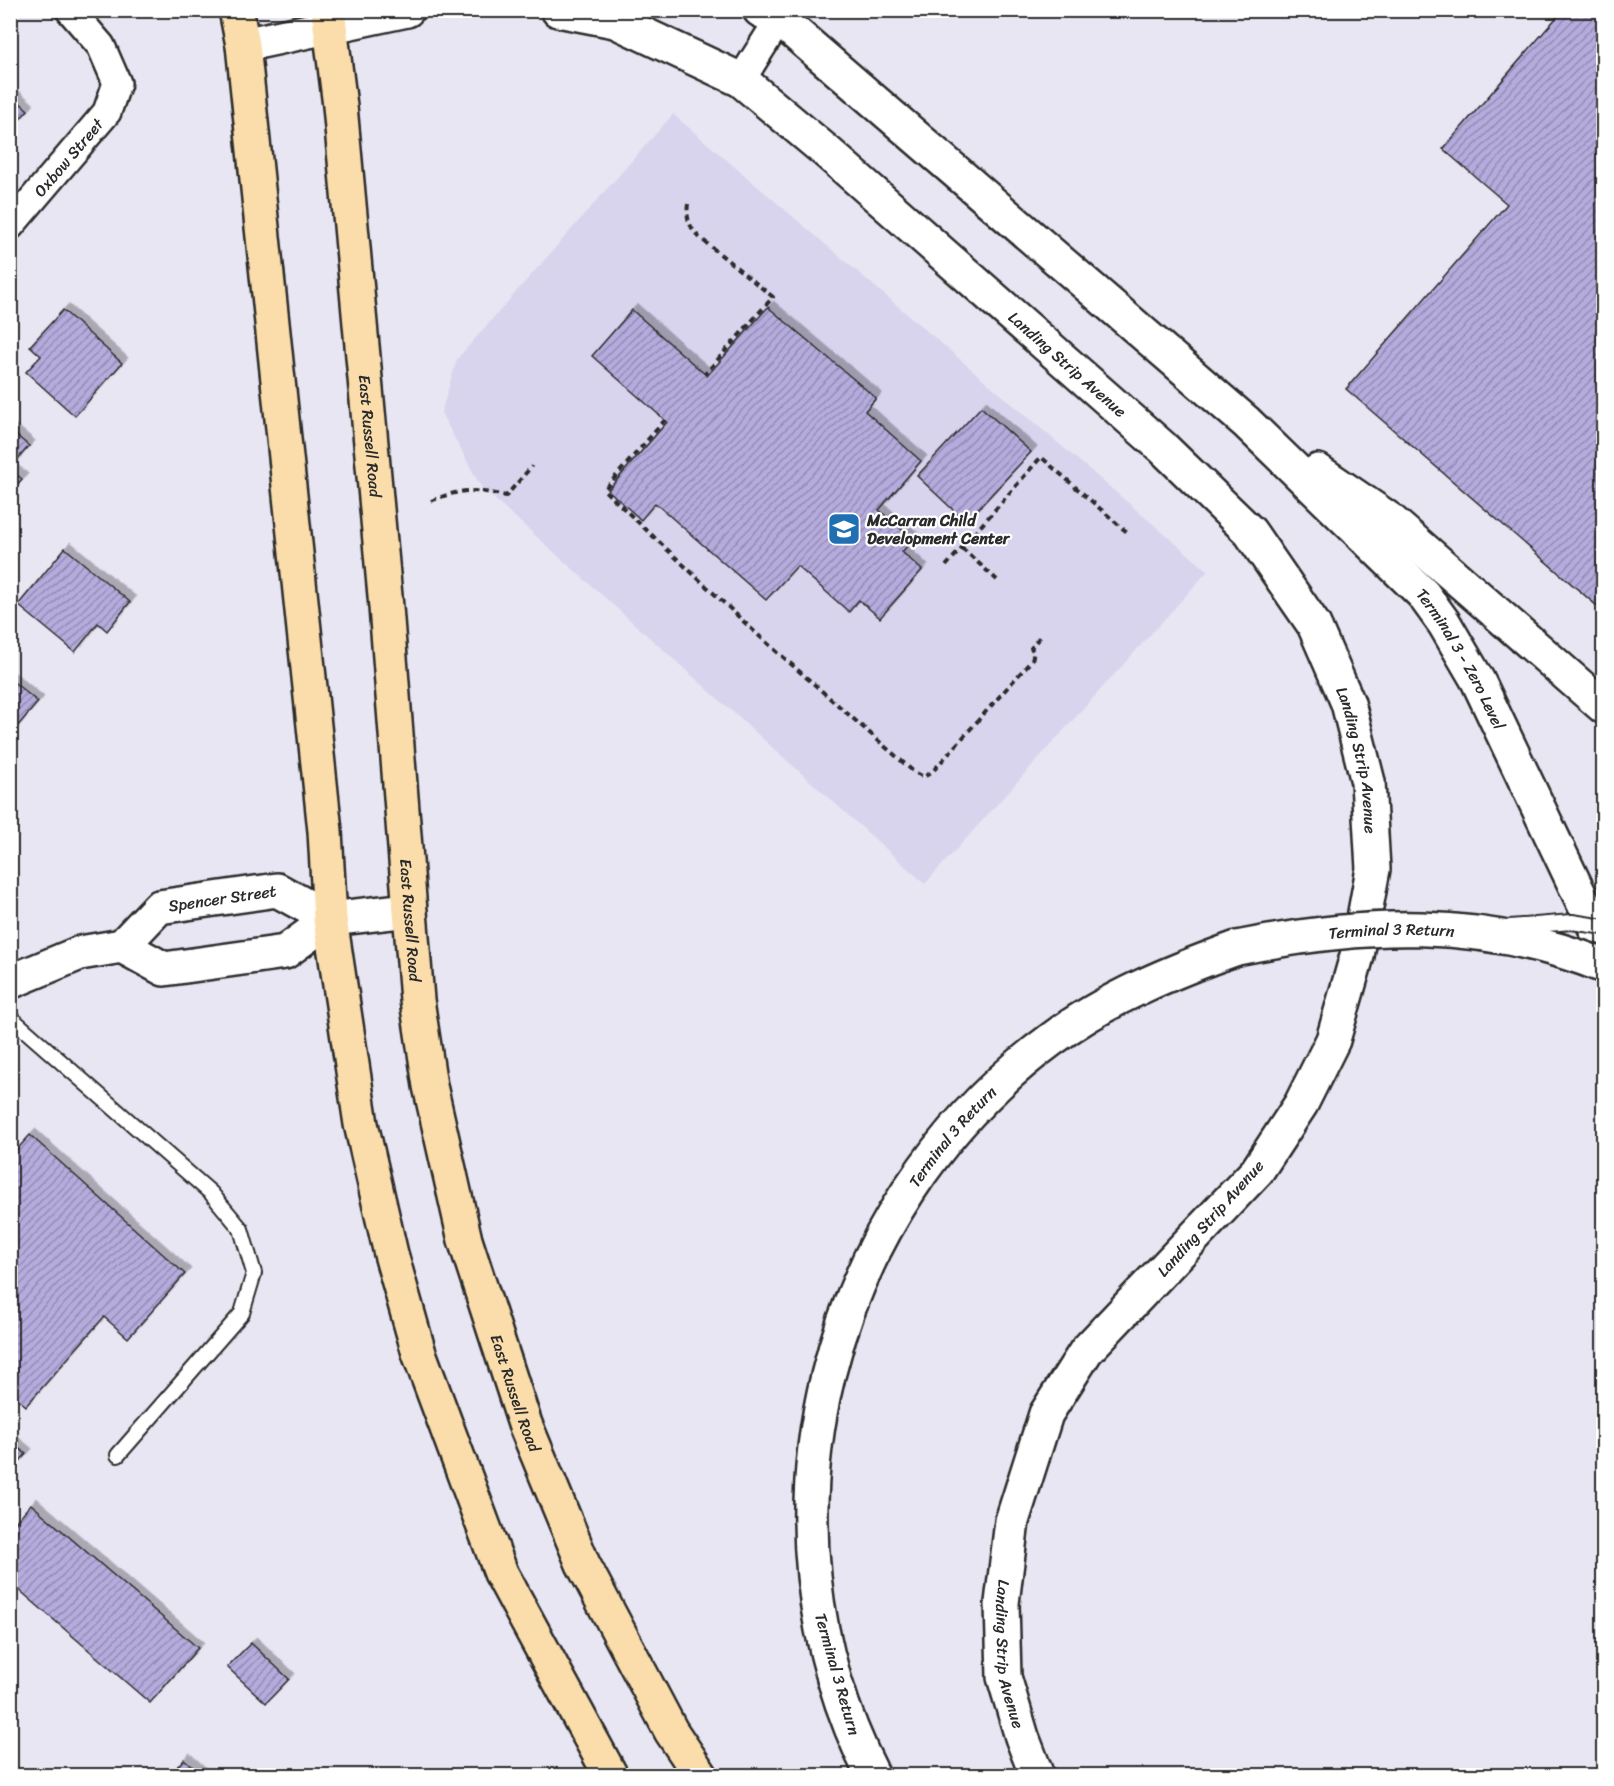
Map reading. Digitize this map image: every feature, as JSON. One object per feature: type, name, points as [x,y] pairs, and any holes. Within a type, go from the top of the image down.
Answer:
[{"type":"main road","points":[[236,10],[243,45],[325,831],[330,919],[361,1124],[391,1254],[419,1353],[501,1573],[611,1776]]},
{"type":"main road","points":[[243,45],[329,18],[407,10]]},
{"type":"main road","name":"Landing Strip Avenue","points":[[558,10],[615,21],[741,80],[836,159],[1132,420],[1250,532],[1314,625],[1348,703],[1368,782],[1373,869],[1357,956],[1333,1040],[1302,1104],[1257,1171],[1086,1351],[1046,1414],[1012,1521],[1002,1603],[1004,1677],[1022,1737],[1037,1776]]},
{"type":"main road","points":[[775,13],[1246,422],[1390,520],[1604,707]]},
{"type":"main road","name":"East Russell Road","points":[[329,18],[382,572],[417,1000],[430,1086],[465,1240],[525,1424],[583,1564],[671,1731],[700,1776]]},
{"type":"main road","name":"Terminal 3 - Zero Level","points":[[1246,422],[1406,576],[1444,623],[1479,681],[1604,946]]},
{"type":"main road","name":"Spencer Street","points":[[122,946],[159,906],[277,890],[330,919]]},
{"type":"main road","points":[[1581,899],[1604,973]]},
{"type":"main road","points":[[10,982],[80,953],[122,946],[164,969],[285,952],[330,919],[410,910]]},
{"type":"main road","name":"Terminal 3 Return","points":[[873,1776],[859,1749],[839,1691],[822,1629],[813,1567],[814,1446],[824,1384],[862,1270],[892,1215],[924,1167],[962,1118],[1009,1074],[1053,1038],[1107,1005],[1163,976],[1237,948],[1335,930],[1398,927],[1521,940],[1577,955],[1604,966]]},
{"type":"street","name":"Oxbow Street","points":[[10,225],[107,112],[117,83],[101,46],[70,10]]},
{"type":"street","points":[[741,80],[775,13]]},
{"type":"lane","points":[[1461,932],[1572,922],[1604,927]]},
{"type":"lane","points":[[10,1017],[211,1193],[241,1229],[254,1273],[242,1312],[118,1455]]},
{"type":"path","points":[[688,204],[686,215],[691,228],[699,237],[773,297],[705,374]]},
{"type":"path","points":[[665,420],[604,490],[758,635],[914,772],[924,777],[933,771],[1032,660],[1034,652],[1031,648],[1042,634]]},
{"type":"path","points":[[946,566],[1041,457],[1128,533]]},
{"type":"path","points":[[430,501],[456,490],[470,489],[506,496],[532,466]]},
{"type":"path","points":[[962,548],[997,579]]},
{"type":"shaded area","name":"McCarran Child Development Center","points":[[673,114],[1208,571],[925,884],[481,487],[441,413],[457,359]]},
{"type":"building","points":[[1563,10],[1604,10],[1604,612],[1346,389],[1507,204],[1443,149]]},
{"type":"building","points":[[10,94],[28,110],[10,130]]},
{"type":"building","points":[[768,307],[876,398],[865,411],[921,461],[879,510],[913,539],[902,552],[922,570],[880,618],[859,600],[849,612],[797,566],[766,600],[655,503],[641,520],[608,490],[667,422],[592,356],[632,310],[707,376]]},
{"type":"building","points":[[63,310],[122,363],[75,416],[26,372],[41,356],[30,346]]},
{"type":"building","points":[[981,407],[1031,452],[966,522],[917,476]]},
{"type":"building","points":[[10,430],[29,446],[10,468]]},
{"type":"building","points":[[10,469],[22,479],[10,493]]},
{"type":"building","points":[[65,548],[130,602],[107,631],[98,623],[75,652],[18,605]]},
{"type":"building","points":[[10,679],[38,702],[10,735]]},
{"type":"building","points":[[30,1135],[185,1274],[128,1338],[104,1317],[26,1406],[10,1392],[10,1157]]},
{"type":"building","points":[[10,1441],[26,1454],[10,1472]]},
{"type":"building","points":[[31,1504],[198,1648],[150,1703],[10,1582],[10,1528]]},
{"type":"building","points":[[251,1643],[289,1679],[266,1703],[227,1667]]},
{"type":"building","points":[[184,1759],[203,1776],[169,1776]]},
{"type":"place","name":"McCarran Child Development Center","points":[[844,529]]}]
